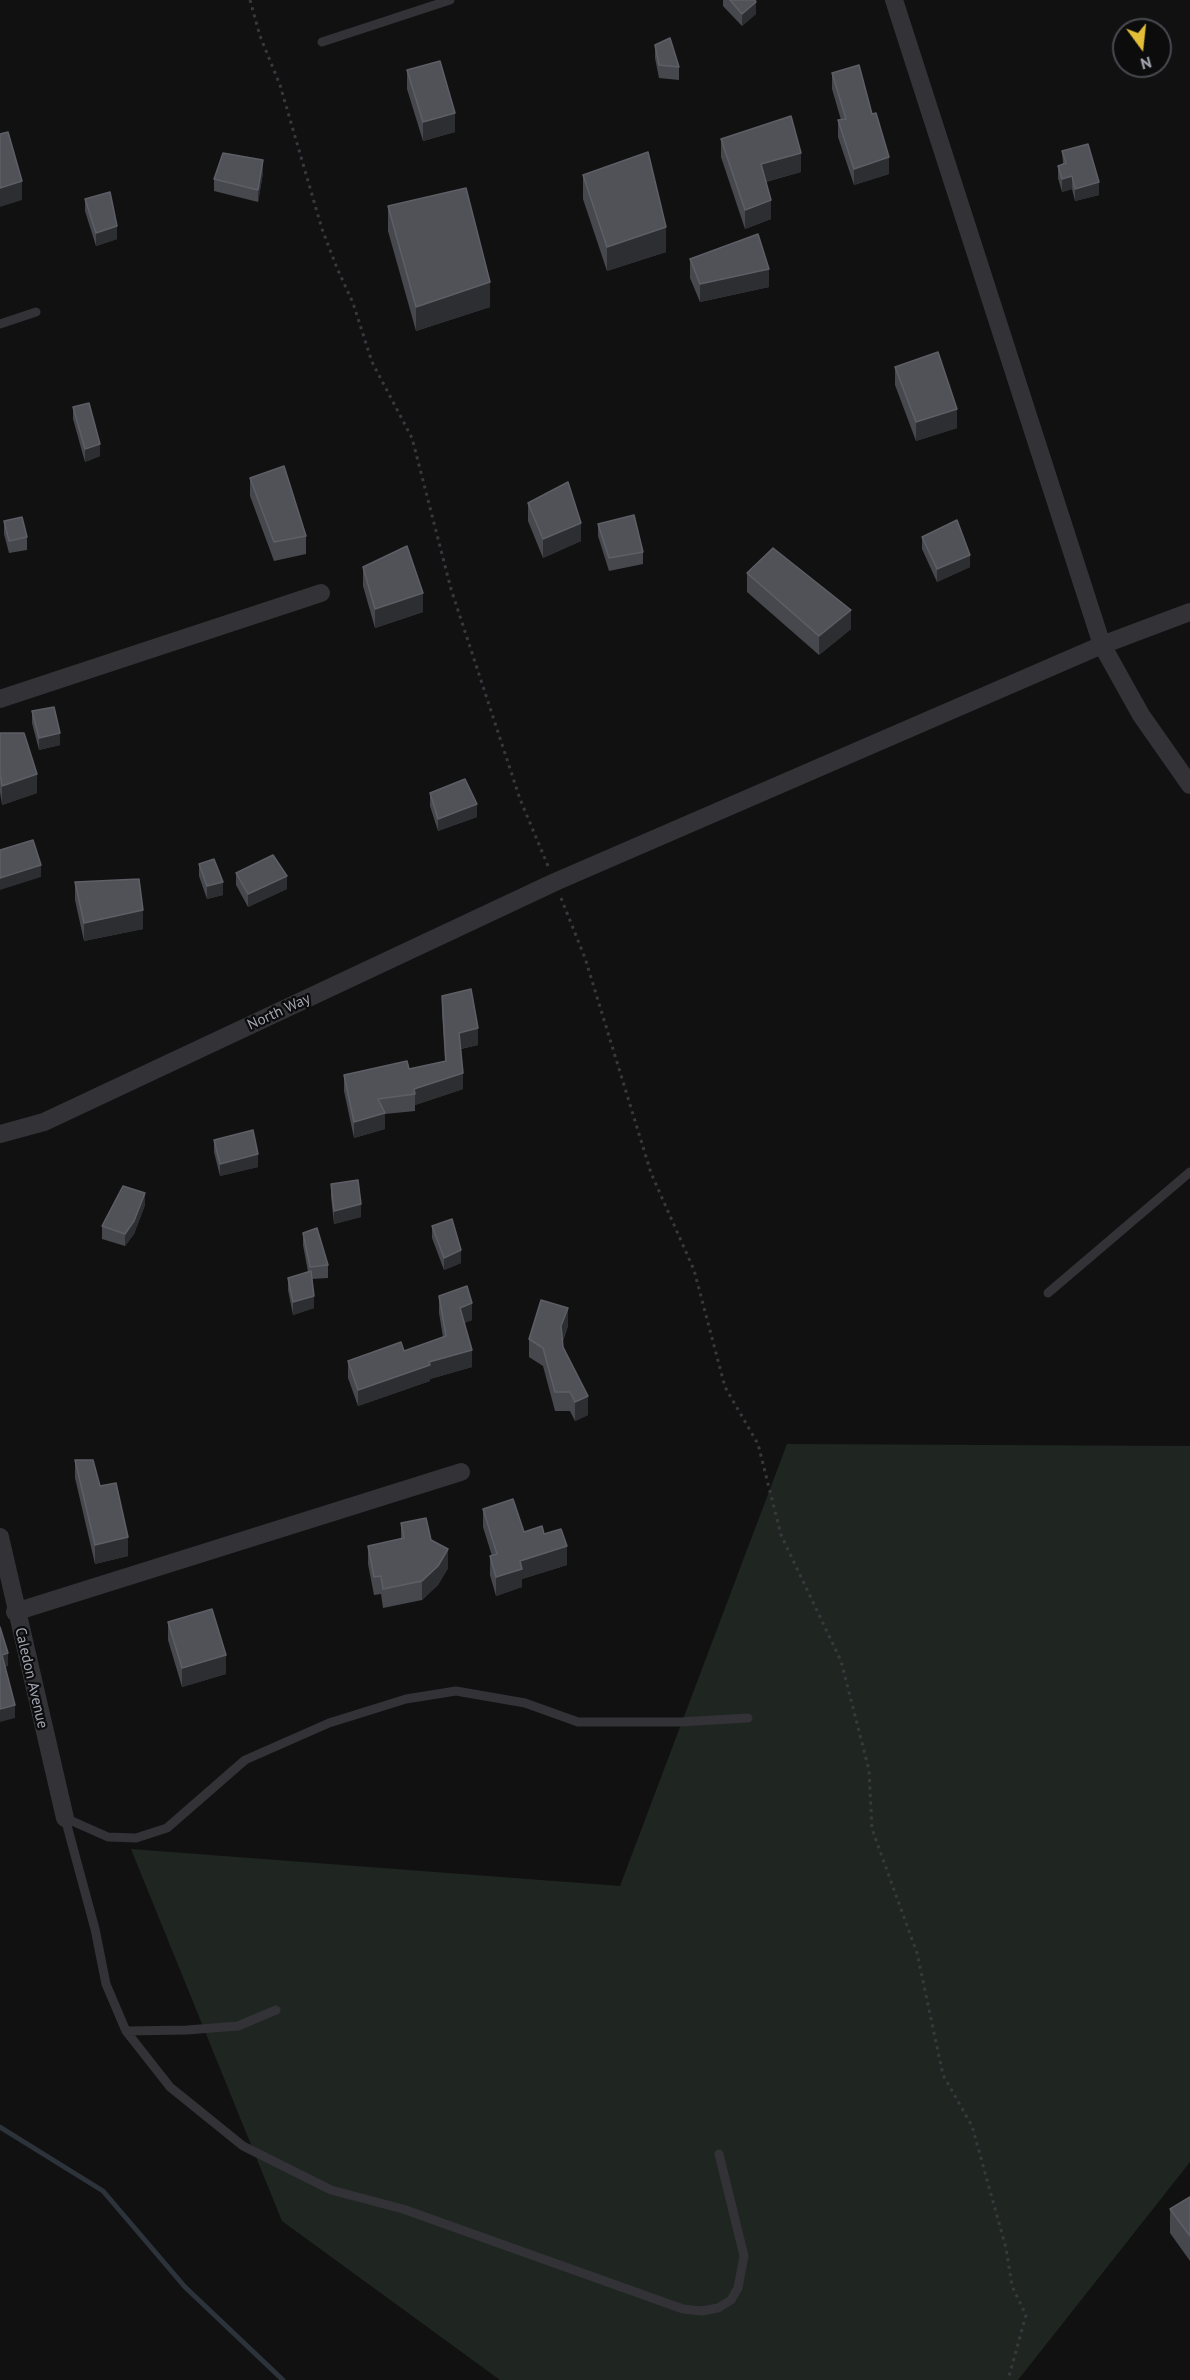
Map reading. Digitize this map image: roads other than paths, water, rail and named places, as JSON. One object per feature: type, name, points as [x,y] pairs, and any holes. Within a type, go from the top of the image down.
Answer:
[{"type":"street","points":[[894,0],[1102,645],[1135,706],[1190,785]]},
{"type":"street","points":[[0,699],[321,593]]},
{"type":"street","name":"North Way","points":[[0,1134],[44,1122],[555,882],[1102,645],[1190,612]]},
{"type":"street","points":[[15,1612],[461,1472]]},
{"type":"street","name":"Caledon Avenue","points":[[0,1537],[15,1612],[65,1818]]},
{"type":"lane","points":[[322,42],[450,0]]},
{"type":"lane","points":[[0,324],[36,312]]},
{"type":"lane","points":[[1047,1293],[1190,1172]]},
{"type":"lane","points":[[65,1818],[108,1837],[136,1838],[167,1828],[245,1760],[329,1723],[406,1699],[456,1691],[525,1704],[578,1722],[680,1722],[748,1718]]},
{"type":"lane","points":[[65,1818],[95,1929],[106,1984],[126,2031],[170,2087],[243,2146],[331,2190],[403,2209],[683,2309],[702,2311],[718,2308],[731,2300],[738,2288],[744,2256],[718,2154]]},
{"type":"lane","points":[[126,2031],[238,2026],[276,2010]]},
{"type":"waterway","points":[[0,2127],[103,2191],[185,2287],[283,2380]]}]
